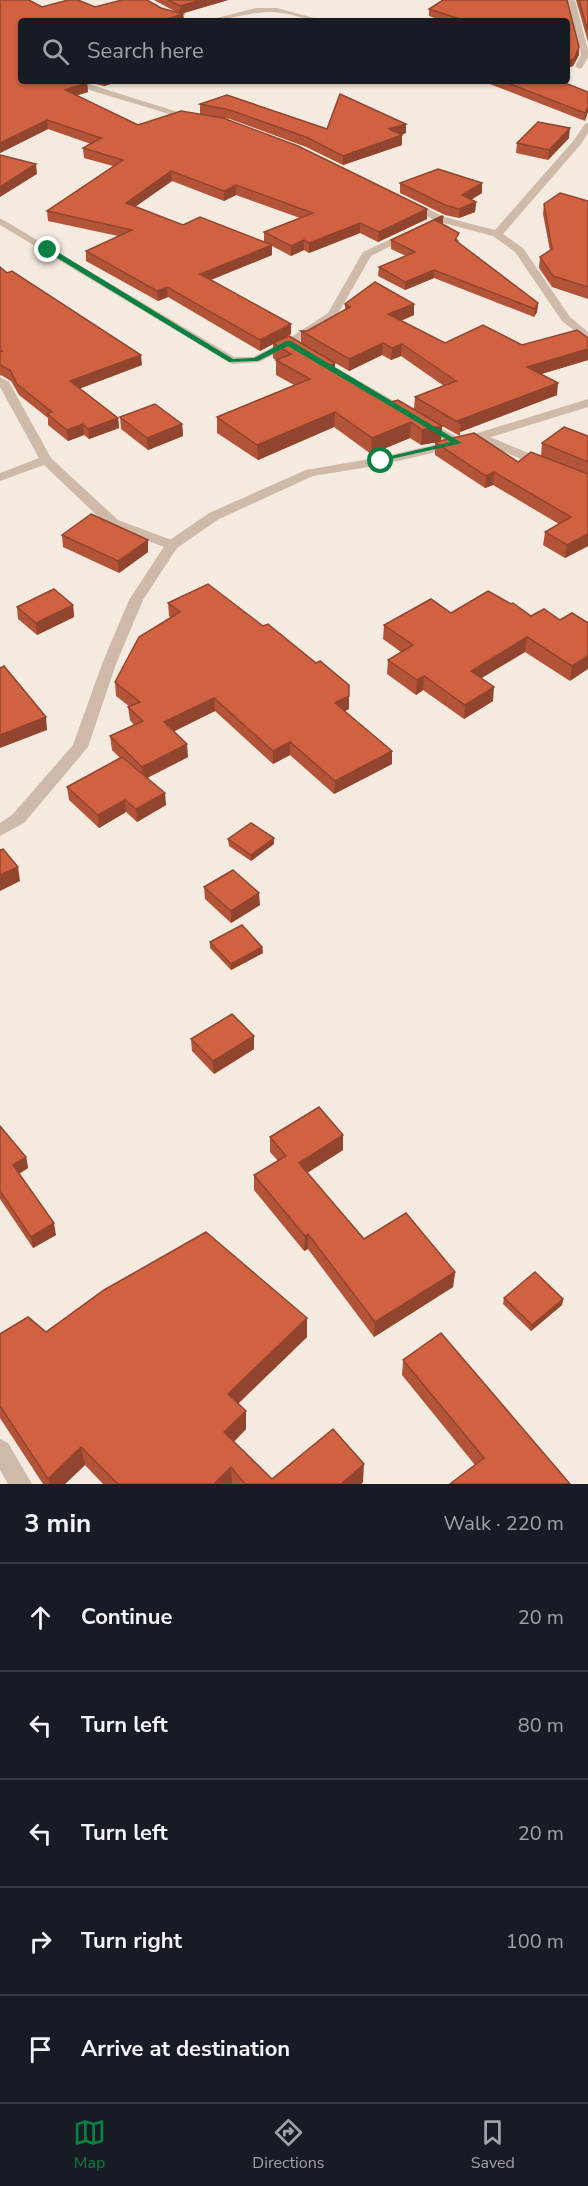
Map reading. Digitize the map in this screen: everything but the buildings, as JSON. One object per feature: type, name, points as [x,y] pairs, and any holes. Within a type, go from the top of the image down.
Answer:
[{"type":"street","points":[[256,10],[268,0]]},
{"type":"street","points":[[571,0],[574,20],[585,55],[583,67]]},
{"type":"street","points":[[222,18],[256,10],[277,10],[309,18]]},
{"type":"street","points":[[79,84],[201,119]]},
{"type":"street","points":[[497,234],[578,142],[588,126]]},
{"type":"street","points":[[397,197],[430,224],[497,234],[519,250],[566,319],[588,338]]},
{"type":"street","points":[[0,222],[232,361],[255,360],[294,346],[332,315],[367,254],[430,224]]},
{"type":"street","points":[[328,366],[458,443]]},
{"type":"street","points":[[0,380],[46,460],[113,523],[172,545]]},
{"type":"street","points":[[0,830],[18,819],[80,747],[109,664],[136,600],[172,545],[214,516],[310,473],[381,461],[458,443],[588,403]]},
{"type":"street","points":[[480,437],[556,469]]},
{"type":"street","points":[[0,477],[46,460]]},
{"type":"street","points":[[0,1450],[21,1484]]},
{"type":"route","points":[[48,250],[232,361],[255,360],[289,343],[458,443],[381,461]]}]
